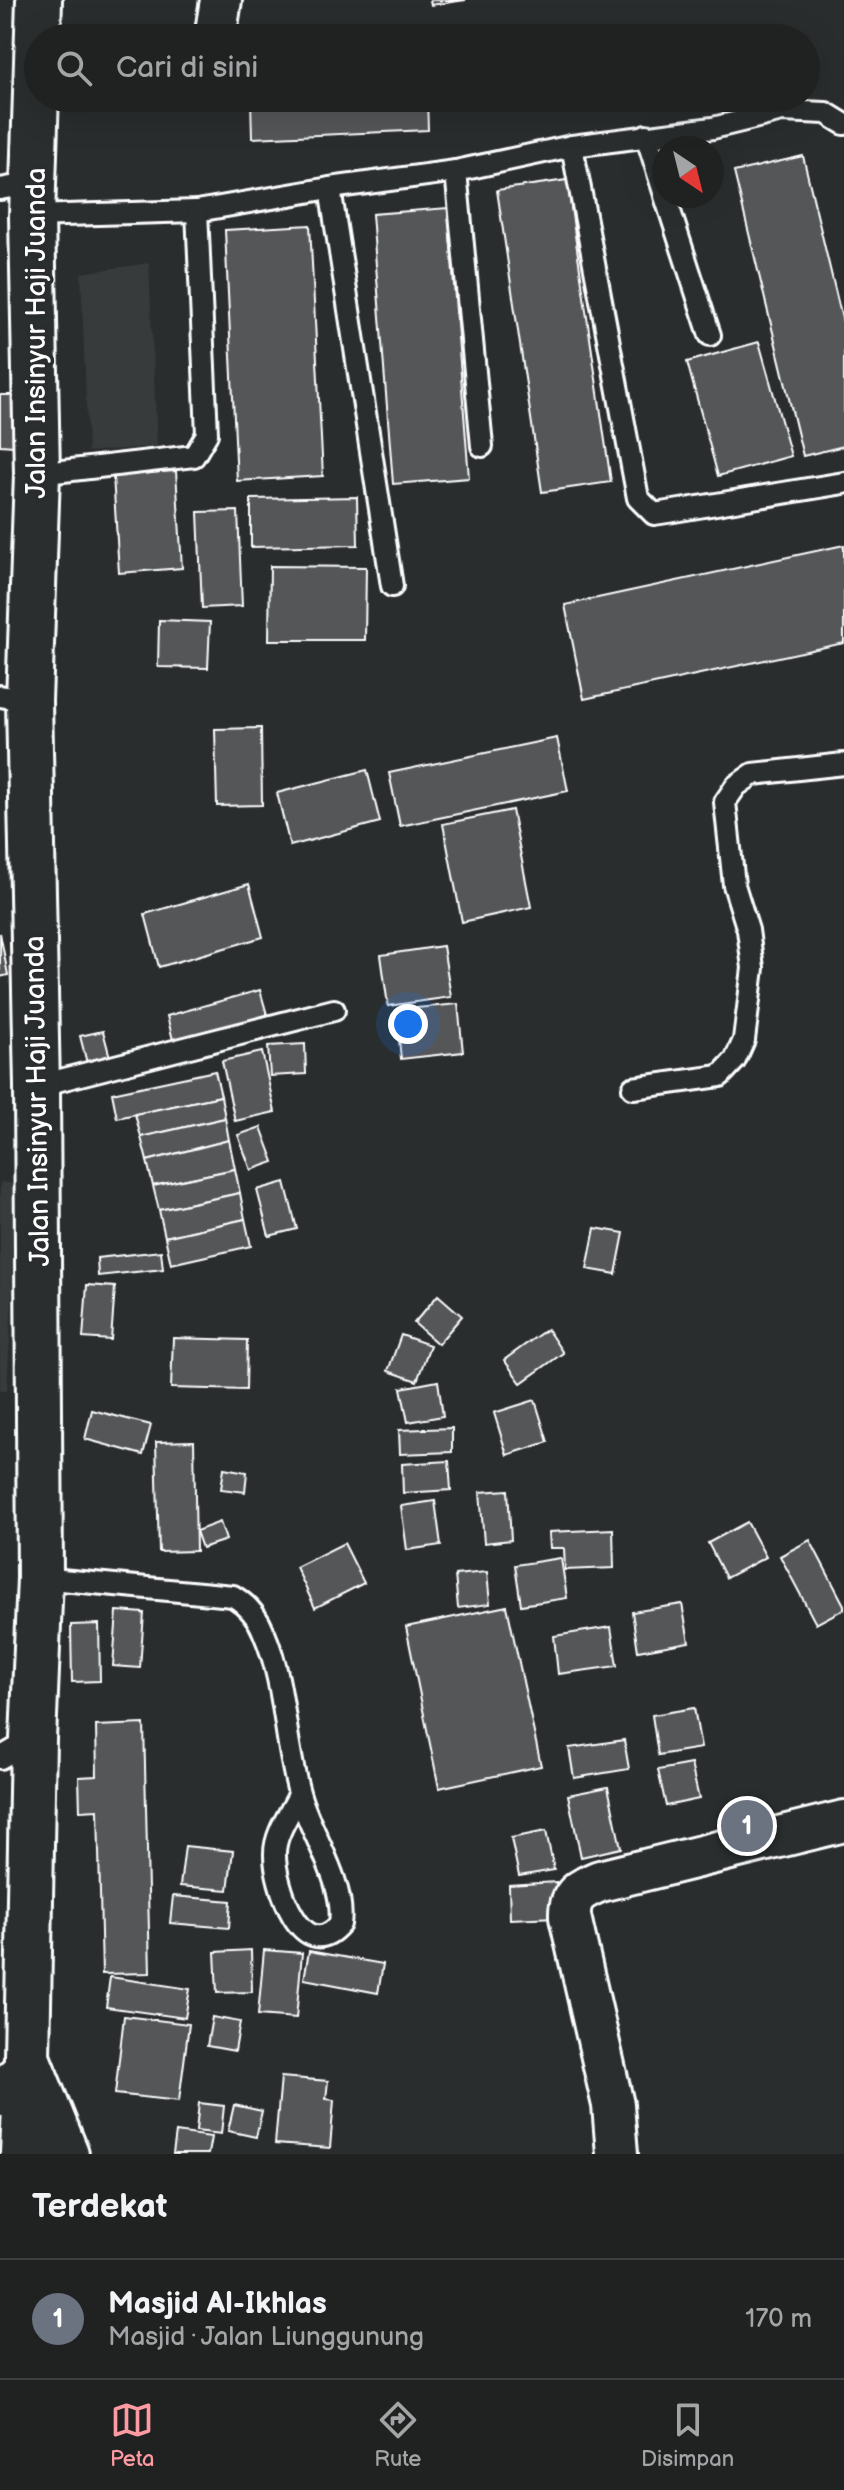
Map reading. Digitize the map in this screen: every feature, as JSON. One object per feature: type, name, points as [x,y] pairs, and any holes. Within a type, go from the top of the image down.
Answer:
[{"type":"main road","name":"Jalan Insinyur Haji Juanda","points":[[37,24],[39,0]]},
{"type":"main road","name":"Jalan Insinyur Haji Juanda","points":[[23,2154],[17,2074],[16,1748],[40,1578],[37,1086],[14,699],[37,474],[22,196],[29,112]]},
{"type":"main road","points":[[17,2074],[66,2154]]},
{"type":"street","points":[[217,24],[221,0]]},
{"type":"street","points":[[617,2154],[613,2105],[570,1917],[570,1904],[576,1893],[600,1881],[844,1821]]},
{"type":"lane","points":[[22,196],[197,211],[330,188],[456,171],[572,146],[713,128],[778,112]]},
{"type":"lane","points":[[804,112],[826,113],[844,124]]},
{"type":"lane","points":[[646,135],[652,154]]},
{"type":"lane","points":[[572,146],[638,498],[645,507],[654,514],[844,483]]},
{"type":"lane","points":[[456,171],[482,446]]},
{"type":"lane","points":[[330,188],[392,586]]},
{"type":"lane","points":[[669,208],[710,335]]},
{"type":"lane","points":[[37,474],[194,456],[207,434],[197,211]]},
{"type":"lane","points":[[633,1088],[720,1076],[735,1060],[744,1040],[753,968],[748,930],[734,885],[725,802],[736,786],[753,774],[844,764]]},
{"type":"lane","points":[[37,1086],[334,1010]]},
{"type":"lane","points":[[40,1578],[233,1596],[246,1604],[257,1618],[271,1651],[299,1795],[340,1900],[340,1924],[332,1933],[322,1937],[311,1935],[293,1920],[276,1866],[276,1842],[299,1795]]},
{"type":"shaded area","points":[[149,263],[157,446],[88,452],[81,273]]},
{"type":"shaded area","points":[[0,1182],[18,1184],[7,1391],[0,1391]]},
{"type":"building","points":[[430,0],[466,0],[431,5]]},
{"type":"building","points":[[251,112],[427,112],[428,130],[252,138]]},
{"type":"building","points":[[803,156],[844,327],[844,446],[803,456],[734,172]]},
{"type":"building","points":[[567,180],[611,482],[542,492],[497,190]]},
{"type":"building","points":[[448,208],[469,478],[393,484],[372,214]]},
{"type":"building","points":[[310,225],[323,476],[237,481],[225,230]]},
{"type":"building","points":[[759,342],[791,456],[718,476],[687,362]]},
{"type":"building","points":[[0,395],[17,395],[14,446],[0,445]]},
{"type":"building","points":[[176,471],[182,568],[119,573],[113,475]]},
{"type":"building","points":[[357,497],[358,545],[251,547],[251,499]]},
{"type":"building","points":[[238,511],[242,606],[202,608],[198,512]]},
{"type":"building","points":[[844,545],[844,643],[584,699],[565,605]]},
{"type":"building","points":[[270,566],[366,567],[365,640],[269,640]]},
{"type":"building","points":[[159,620],[210,622],[208,668],[158,667]]},
{"type":"building","points":[[261,728],[262,805],[217,806],[215,729]]},
{"type":"building","points":[[557,738],[568,791],[400,826],[389,773]]},
{"type":"building","points":[[367,770],[380,822],[290,846],[277,793]]},
{"type":"building","points":[[512,810],[531,907],[462,922],[443,824]]},
{"type":"building","points":[[249,884],[263,937],[159,967],[145,914]]},
{"type":"building","points":[[0,933],[8,975],[0,977]]},
{"type":"building","points":[[443,946],[451,997],[388,1006],[381,955]]},
{"type":"building","points":[[260,990],[268,1018],[174,1044],[167,1016]]},
{"type":"building","points":[[458,1004],[463,1052],[401,1059],[396,1010]]},
{"type":"building","points":[[103,1031],[112,1065],[89,1071],[80,1036]]},
{"type":"building","points":[[305,1044],[306,1074],[270,1076],[268,1046]]},
{"type":"building","points":[[262,1052],[275,1112],[235,1121],[222,1061]]},
{"type":"building","points":[[215,1071],[221,1096],[117,1118],[112,1093]]},
{"type":"building","points":[[221,1096],[225,1118],[141,1137],[135,1114]]},
{"type":"building","points":[[225,1118],[229,1140],[147,1161],[141,1137]]},
{"type":"building","points":[[261,1127],[274,1162],[251,1170],[238,1135]]},
{"type":"building","points":[[229,1140],[235,1169],[153,1186],[147,1161]]},
{"type":"building","points":[[235,1169],[240,1193],[159,1210],[153,1186]]},
{"type":"building","points":[[285,1182],[297,1229],[269,1236],[257,1190]]},
{"type":"building","points":[[240,1193],[245,1219],[165,1237],[159,1210]]},
{"type":"building","points":[[245,1219],[251,1246],[171,1264],[165,1237]]},
{"type":"building","points":[[595,1228],[624,1233],[616,1274],[587,1269]]},
{"type":"building","points":[[161,1251],[163,1269],[98,1276],[97,1258]]},
{"type":"building","points":[[87,1285],[115,1287],[111,1340],[83,1338]]},
{"type":"building","points":[[438,1295],[462,1316],[438,1344],[414,1323]]},
{"type":"building","points":[[547,1329],[563,1353],[521,1383],[504,1360]]},
{"type":"building","points":[[401,1335],[430,1345],[417,1381],[388,1371]]},
{"type":"building","points":[[173,1338],[247,1340],[246,1390],[171,1388]]},
{"type":"building","points":[[438,1381],[443,1416],[408,1422],[401,1388]]},
{"type":"building","points":[[535,1400],[548,1442],[507,1455],[494,1413]]},
{"type":"building","points":[[92,1410],[151,1425],[143,1455],[85,1439]]},
{"type":"building","points":[[452,1428],[452,1452],[400,1454],[399,1430]]},
{"type":"building","points":[[194,1441],[196,1551],[159,1552],[156,1442]]},
{"type":"building","points":[[449,1461],[451,1490],[403,1493],[402,1464]]},
{"type":"building","points":[[224,1468],[247,1472],[245,1492],[221,1489]]},
{"type":"building","points":[[508,1490],[511,1540],[484,1543],[480,1492]]},
{"type":"building","points":[[435,1501],[441,1545],[407,1550],[401,1506]]},
{"type":"building","points":[[220,1522],[226,1540],[202,1548],[196,1531]]},
{"type":"building","points":[[747,1522],[766,1557],[726,1578],[708,1543]]},
{"type":"building","points":[[613,1529],[614,1568],[565,1570],[564,1548],[550,1548],[549,1532]]},
{"type":"building","points":[[810,1540],[844,1605],[844,1609],[816,1624],[780,1556]]},
{"type":"building","points":[[344,1543],[364,1583],[315,1608],[296,1567]]},
{"type":"building","points":[[561,1558],[567,1598],[521,1605],[515,1565]]},
{"type":"building","points":[[487,1572],[490,1604],[458,1608],[455,1575]]},
{"type":"building","points":[[682,1604],[689,1642],[638,1651],[632,1612]]},
{"type":"building","points":[[507,1606],[541,1766],[439,1788],[406,1627]]},
{"type":"building","points":[[117,1611],[144,1613],[140,1668],[113,1666]]},
{"type":"building","points":[[99,1624],[100,1681],[72,1682],[71,1625]]},
{"type":"building","points":[[611,1627],[617,1666],[558,1674],[554,1636]]},
{"type":"building","points":[[694,1708],[701,1748],[658,1755],[652,1715]]},
{"type":"building","points":[[144,1724],[150,1973],[102,1974],[98,1810],[80,1811],[79,1777],[97,1776],[96,1726]]},
{"type":"building","points":[[624,1740],[629,1769],[574,1778],[569,1748]]},
{"type":"building","points":[[691,1764],[699,1799],[666,1806],[658,1770]]},
{"type":"building","points":[[608,1787],[621,1848],[581,1857],[568,1795]]},
{"type":"building","points":[[546,1831],[554,1870],[519,1876],[511,1838]]},
{"type":"building","points":[[185,1846],[233,1851],[228,1890],[180,1886]]},
{"type":"building","points":[[556,1882],[557,1917],[510,1919],[509,1885]]},
{"type":"building","points":[[173,1896],[231,1901],[229,1928],[170,1923]]},
{"type":"building","points":[[251,1950],[252,1992],[217,1993],[215,1952]]},
{"type":"building","points":[[264,1950],[302,1953],[296,2018],[258,2015]]},
{"type":"building","points":[[309,1951],[383,1964],[378,1993],[304,1979]]},
{"type":"building","points":[[110,1977],[190,1989],[185,2018],[106,2007]]},
{"type":"building","points":[[124,2016],[189,2024],[179,2101],[115,2094]]},
{"type":"building","points":[[212,2017],[240,2022],[235,2051],[207,2046]]},
{"type":"building","points":[[281,2077],[328,2081],[326,2099],[334,2100],[330,2148],[275,2144]]},
{"type":"building","points":[[199,2103],[224,2106],[221,2134],[196,2131]]},
{"type":"building","points":[[234,2105],[262,2111],[256,2137],[228,2131]]},
{"type":"building","points":[[176,2132],[211,2137],[208,2154],[173,2154]]},
{"type":"place","name":"Masjid Al-Ikhlas","points":[[747,1826]]}]
